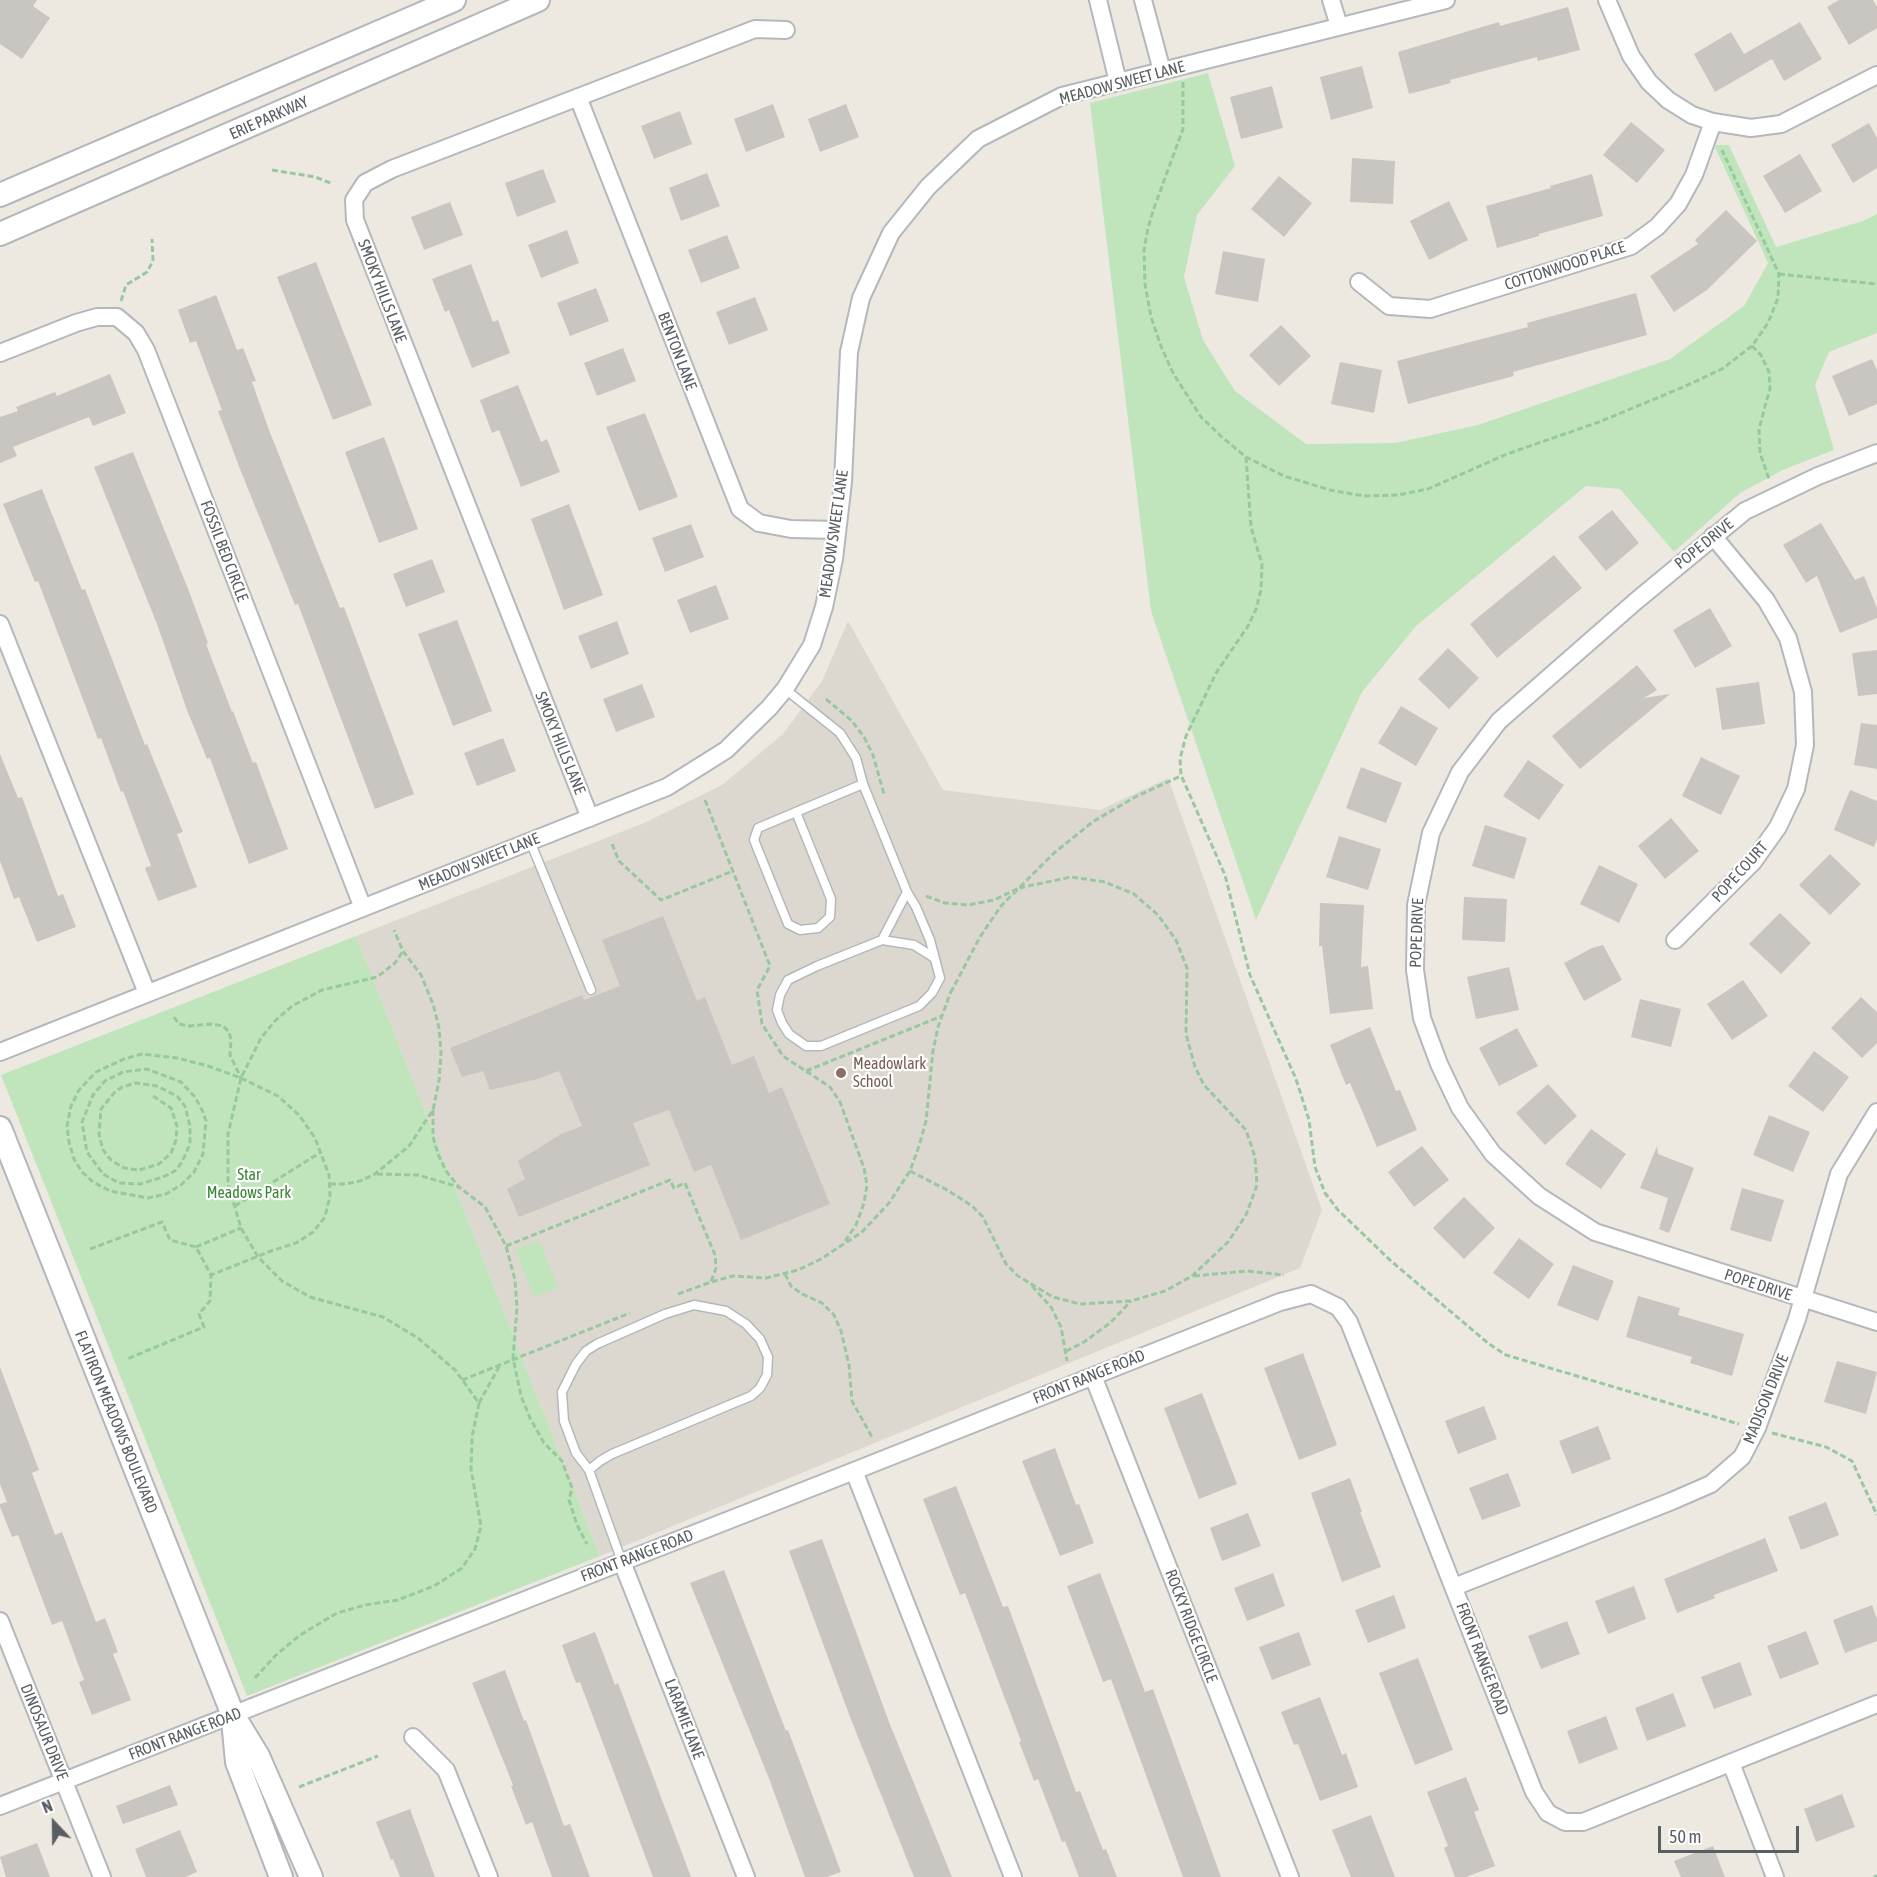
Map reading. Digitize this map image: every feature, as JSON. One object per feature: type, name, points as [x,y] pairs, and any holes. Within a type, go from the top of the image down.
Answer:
[{"type":"main road","points":[[0,195],[454,0]]},
{"type":"main road","name":"ERIE PARKWAY","points":[[0,234],[538,0]]},
{"type":"main road","name":"FLATIRON MEADOWS BOULEVARD","points":[[0,1128],[233,1715],[258,1756],[311,1877]]},
{"type":"main road","name":"FLATIRON MEADOWS BOULEVARD","points":[[233,1715],[237,1762],[281,1877]]},
{"type":"street","points":[[1098,0],[1118,82]]},
{"type":"street","points":[[1143,0],[1162,71]]},
{"type":"street","points":[[1331,0],[1339,26]]},
{"type":"street","name":"MEADOW SWEET LANE","points":[[0,1052],[666,787],[726,750],[785,689],[812,645],[824,607],[834,559],[843,482],[849,352],[861,298],[891,234],[928,187],[978,139],[1062,96],[1446,0]]},
{"type":"street","points":[[1607,0],[1631,56],[1649,82],[1668,100],[1692,115],[1713,122],[1751,128],[1789,121],[1877,75]]},
{"type":"street","name":"SMOKY HILLS LANE","points":[[590,818],[359,231],[355,220],[354,200],[365,183],[392,169],[756,29],[786,30]]},
{"type":"street","name":"BENTON LANE","points":[[578,97],[741,509],[759,523],[791,529],[837,530]]},
{"type":"street","name":"COTTONWOOD PLACE","points":[[1359,282],[1389,306],[1430,309],[1631,246],[1657,227],[1678,204],[1694,175],[1713,122]]},
{"type":"street","points":[[0,353],[76,323],[97,317],[117,317]]},
{"type":"street","name":"FOSSIL BED CIRCLE","points":[[117,317],[136,333],[146,350],[363,908]]},
{"type":"street","name":"POPE DRIVE","points":[[1877,453],[1776,494],[1745,511],[1499,721],[1460,772],[1431,833],[1416,905],[1415,970],[1422,1018],[1439,1064],[1460,1108],[1493,1154],[1539,1197],[1595,1232],[1877,1322]]},
{"type":"street","name":"POPE COURT","points":[[1675,940],[1753,862],[1778,827],[1796,789],[1805,745],[1803,692],[1788,638],[1766,600],[1713,536]]},
{"type":"street","points":[[0,624],[147,993]]},
{"type":"street","name":"MADISON DRIVE","points":[[1454,1587],[1710,1484],[1742,1457],[1757,1428],[1803,1300],[1839,1174],[1877,1112]]},
{"type":"street","name":"FRONT RANGE ROAD","points":[[0,1806],[1280,1302],[1311,1294],[1338,1307],[1349,1322],[1534,1792],[1548,1813],[1565,1822],[1583,1822],[1877,1704]]},
{"type":"street","name":"ROCKY RIDGE CIRCLE","points":[[1093,1376],[1290,1877]]},
{"type":"street","points":[[854,1471],[1013,1877]]},
{"type":"street","name":"LARAMIE LANE","points":[[622,1562],[746,1877]]},
{"type":"street","name":"DINOSAUR DRIVE","points":[[0,1621],[102,1877]]},
{"type":"street","points":[[413,1737],[446,1770],[489,1877]]},
{"type":"street","points":[[1731,1763],[1774,1877]]},
{"type":"lane","points":[[785,689],[840,733],[856,758],[863,784],[907,892],[916,906],[930,940],[940,978],[932,993],[919,1006],[821,1046],[806,1046],[789,1034],[782,1023],[777,1010],[780,995],[788,980],[817,966],[882,940],[914,945],[933,957]]},
{"type":"lane","points":[[796,812],[831,899],[830,917],[818,928],[800,930],[788,924],[754,840],[758,828],[796,812],[863,784]]},
{"type":"lane","points":[[530,841],[591,990]]},
{"type":"lane","points":[[882,940],[907,892]]},
{"type":"lane","points":[[589,1470],[621,1449],[752,1396],[760,1388],[767,1375],[768,1357],[760,1339],[746,1324],[726,1311],[694,1305],[664,1314],[597,1344],[586,1351],[576,1364],[562,1392],[564,1421],[576,1452],[589,1470],[622,1562]]},
{"type":"path","points":[[1182,66],[1185,96],[1183,129],[1148,228],[1144,250],[1144,284],[1151,317],[1161,346],[1186,396],[1201,417],[1246,457],[1284,476],[1330,490],[1364,496],[1398,495],[1428,489],[1507,454],[1599,422],[1681,388],[1722,369],[1752,346],[1768,323],[1778,298],[1779,274],[1722,150],[1733,126]]},
{"type":"path","points":[[272,170],[315,177],[333,184]]},
{"type":"path","points":[[117,317],[126,285],[147,272],[153,261],[152,239]]},
{"type":"path","points":[[1779,274],[1877,284]]},
{"type":"path","points":[[1752,346],[1761,355],[1769,372],[1770,388],[1759,429],[1760,453],[1776,494]]},
{"type":"path","points":[[1246,457],[1251,527],[1262,564],[1261,590],[1248,626],[1216,673],[1186,736],[1180,759],[1181,776],[1225,875],[1251,975],[1296,1079],[1309,1120],[1315,1167],[1325,1193],[1338,1210],[1400,1269],[1489,1344],[1506,1355],[1742,1424]]},
{"type":"path","points":[[826,699],[852,721],[864,737],[873,754],[884,797]]},
{"type":"path","points":[[672,1296],[733,1276],[766,1278],[798,1270],[821,1259],[862,1232],[889,1203],[910,1171],[926,1120],[933,1051],[942,1016],[951,992],[980,937],[1001,906],[1054,853],[1094,821],[1137,796],[1181,776]]},
{"type":"path","points":[[612,844],[619,861],[660,900],[733,872]]},
{"type":"path","points":[[910,1171],[972,1206],[983,1217],[1006,1264],[1018,1276],[1053,1297],[1080,1304],[1131,1301],[1165,1291],[1192,1276],[1228,1242],[1246,1215],[1257,1185],[1256,1157],[1246,1130],[1204,1085],[1194,1067],[1186,1034],[1187,969],[1176,940],[1158,915],[1134,894],[1105,882],[1071,877],[1019,888],[994,900],[968,905],[945,903],[924,896],[928,906]]},
{"type":"path","points":[[394,930],[403,951],[421,975],[433,1004],[439,1028],[441,1052],[433,1137],[438,1154],[446,1171],[459,1186],[485,1207],[506,1246],[515,1280],[517,1308],[513,1358],[521,1395],[530,1418],[544,1443],[562,1461],[572,1488],[569,1500],[577,1526],[587,1544]]},
{"type":"path","points":[[403,951],[395,963],[377,977],[322,990],[292,1006],[261,1038],[241,1078],[228,1134],[228,1184],[241,1228],[258,1257],[282,1281],[310,1297],[383,1317],[418,1338],[455,1370],[479,1403]]},
{"type":"path","points":[[951,992],[954,977]]},
{"type":"path","points":[[806,1071],[942,1016]]},
{"type":"path","points":[[174,1017],[179,1024],[189,1026],[212,1024],[222,1026],[229,1032],[230,1055],[241,1078]]},
{"type":"path","points":[[153,1096],[171,1108],[177,1126],[176,1140],[171,1154],[159,1164],[139,1170],[124,1168],[111,1160],[104,1150],[99,1134],[101,1110],[114,1094],[136,1083],[158,1086],[177,1096],[185,1106],[190,1126],[190,1144],[175,1171],[140,1184],[119,1183],[103,1174],[93,1162],[83,1138],[82,1122],[93,1095],[105,1081],[123,1072],[147,1069],[181,1082],[195,1097],[203,1112],[206,1122],[203,1154],[194,1172],[181,1185],[166,1194],[148,1198],[110,1191],[93,1182],[82,1172],[74,1159],[67,1126],[71,1106],[79,1090],[96,1072],[124,1059],[142,1054],[177,1058],[241,1078],[278,1096],[299,1115],[315,1138],[329,1175],[330,1196],[325,1217],[313,1232],[296,1243],[211,1275]]},
{"type":"path","points":[[330,1184],[353,1183],[375,1174],[394,1161],[409,1146],[434,1110]]},
{"type":"path","points":[[235,1206],[321,1152]]},
{"type":"path","points":[[375,1174],[418,1175],[459,1186]]},
{"type":"path","points":[[506,1246],[670,1180],[674,1188],[685,1183],[715,1255],[716,1268],[711,1282]]},
{"type":"path","points":[[90,1249],[162,1222],[170,1240],[196,1247],[241,1228]]},
{"type":"path","points":[[127,1359],[204,1327],[199,1314],[210,1300],[211,1275],[196,1247]]},
{"type":"path","points":[[1192,1276],[1247,1271],[1284,1275]]},
{"type":"path","points":[[785,1274],[791,1286],[822,1303],[834,1315],[841,1331],[849,1365],[852,1401],[872,1437]]},
{"type":"path","points":[[1030,1284],[1050,1308],[1061,1327],[1066,1360]]},
{"type":"path","points":[[1066,1351],[1084,1342],[1110,1323],[1131,1301]]},
{"type":"path","points":[[462,1380],[639,1309]]},
{"type":"path","points":[[255,1678],[275,1656],[300,1635],[337,1613],[365,1605],[398,1600],[434,1586],[462,1568],[475,1549],[481,1526],[471,1469],[472,1437],[479,1403],[501,1364]]},
{"type":"path","points":[[1771,1433],[1826,1447],[1852,1461],[1877,1515]]},
{"type":"path","points":[[299,1787],[378,1756]]},
{"type":"shaded area","name":"Meadowlark School","points":[[848,621],[943,790],[1100,810],[1168,778],[1322,1210],[1300,1268],[600,1556],[356,936],[644,823],[722,785],[783,734],[822,681]]},
{"type":"green space","points":[[1208,73],[1235,166],[1197,215],[1184,277],[1203,340],[1235,391],[1306,444],[1395,443],[1478,425],[1670,359],[1744,306],[1768,263],[1714,145],[1729,145],[1776,247],[1863,221],[1877,214],[1877,333],[1829,352],[1815,385],[1834,450],[1785,469],[1740,493],[1674,552],[1620,489],[1586,486],[1416,626],[1362,692],[1256,920],[1151,611],[1090,103]]},
{"type":"green space","name":"Star Meadows Park","points":[[356,936],[600,1556],[247,1696],[1,1075]]},
{"type":"green space","points":[[539,1240],[558,1288],[534,1297],[515,1249]]},
{"type":"building","points":[[0,0],[37,0],[33,6],[50,18],[22,59],[0,44]]},
{"type":"building","points":[[1839,0],[1873,0],[1877,7],[1877,28],[1849,45],[1827,7]]},
{"type":"building","points":[[1568,7],[1580,50],[1538,61],[1537,57],[1450,80],[1451,83],[1409,94],[1398,52],[1499,22],[1500,26]]},
{"type":"building","points":[[1800,22],[1822,59],[1784,81],[1772,59],[1715,92],[1694,54],[1731,32],[1744,54]]},
{"type":"building","points":[[1362,66],[1373,108],[1331,120],[1320,77]]},
{"type":"building","points":[[1272,86],[1283,128],[1241,139],[1230,97]]},
{"type":"building","points":[[773,104],[785,137],[746,152],[734,119]]},
{"type":"building","points":[[846,104],[859,137],[820,152],[808,119]]},
{"type":"building","points":[[680,111],[692,144],[654,159],[641,126]]},
{"type":"building","points":[[1631,122],[1665,150],[1637,183],[1603,155]]},
{"type":"building","points":[[1869,123],[1877,138],[1877,168],[1853,183],[1831,145]]},
{"type":"building","points":[[1800,154],[1822,191],[1785,213],[1763,176]]},
{"type":"building","points":[[1352,158],[1395,161],[1393,204],[1350,202]]},
{"type":"building","points":[[543,169],[556,202],[517,217],[505,183]]},
{"type":"building","points":[[707,173],[720,206],[681,221],[669,188]]},
{"type":"building","points":[[1592,174],[1603,216],[1497,248],[1486,206]]},
{"type":"building","points":[[1279,176],[1312,203],[1284,237],[1251,209]]},
{"type":"building","points":[[1449,201],[1468,240],[1429,260],[1410,221]]},
{"type":"building","points":[[450,202],[463,235],[424,250],[411,217]]},
{"type":"building","points":[[1726,210],[1757,241],[1707,290],[1674,312],[1650,276],[1698,244],[1695,240]]},
{"type":"building","points":[[567,230],[579,263],[541,278],[528,245]]},
{"type":"building","points":[[727,235],[740,268],[701,283],[688,250]]},
{"type":"building","points":[[1223,251],[1265,259],[1258,302],[1215,294]]},
{"type":"building","points":[[316,262],[372,405],[333,420],[277,277]]},
{"type":"building","points":[[471,264],[493,322],[498,320],[510,353],[472,368],[449,310],[445,312],[432,279]]},
{"type":"building","points":[[596,288],[609,321],[570,336],[557,303]]},
{"type":"building","points":[[1636,293],[1647,335],[1513,372],[1514,376],[1408,404],[1397,361],[1528,327],[1527,323]]},
{"type":"building","points":[[216,295],[237,350],[243,348],[256,381],[252,382],[269,430],[340,608],[344,607],[414,794],[375,809],[298,604],[295,605],[240,469],[218,411],[222,410],[196,341],[190,343],[178,310]]},
{"type":"building","points":[[755,297],[768,330],[729,345],[716,312]]},
{"type":"building","points":[[1281,325],[1311,356],[1279,386],[1249,355]]},
{"type":"building","points":[[623,348],[636,381],[597,396],[584,363]]},
{"type":"building","points":[[1872,359],[1877,370],[1877,404],[1849,416],[1832,376]]},
{"type":"building","points":[[1340,362],[1382,370],[1374,413],[1331,404]]},
{"type":"building","points":[[110,374],[126,413],[93,426],[89,417],[13,447],[17,456],[0,463],[0,417],[18,411],[16,407],[55,392],[57,396]]},
{"type":"building","points":[[518,385],[541,442],[547,439],[560,472],[521,487],[499,430],[492,433],[480,400]]},
{"type":"building","points":[[645,413],[678,497],[639,511],[606,427]]},
{"type":"building","points":[[384,437],[418,529],[379,543],[345,452]]},
{"type":"building","points":[[133,452],[190,594],[232,712],[253,763],[256,762],[288,849],[249,864],[210,758],[207,759],[187,710],[157,624],[94,467]]},
{"type":"building","points":[[42,489],[82,590],[85,589],[145,745],[147,744],[183,832],[177,834],[197,887],[158,901],[145,868],[151,866],[123,791],[121,792],[101,738],[98,739],[38,581],[35,582],[3,504]]},
{"type":"building","points":[[569,504],[603,595],[564,610],[531,519]]},
{"type":"building","points":[[1612,510],[1639,543],[1606,571],[1578,537]]},
{"type":"building","points":[[1821,523],[1855,580],[1864,576],[1877,608],[1877,618],[1840,633],[1817,576],[1806,583],[1783,545]]},
{"type":"building","points":[[691,524],[704,557],[665,572],[652,538]]},
{"type":"building","points":[[1554,555],[1582,588],[1497,658],[1470,624]]},
{"type":"building","points":[[432,559],[445,592],[406,607],[393,574]]},
{"type":"building","points":[[716,585],[729,619],[690,633],[677,600]]},
{"type":"building","points":[[1710,608],[1732,646],[1695,668],[1673,630]]},
{"type":"building","points":[[457,620],[492,711],[453,726],[418,634]]},
{"type":"building","points":[[617,621],[629,654],[591,669],[578,636]]},
{"type":"building","points":[[1448,648],[1479,678],[1449,709],[1418,679]]},
{"type":"building","points":[[1877,650],[1877,694],[1858,696],[1852,653]]},
{"type":"building","points":[[1637,665],[1657,690],[1644,698],[1670,694],[1580,769],[1552,736]]},
{"type":"building","points":[[1759,682],[1765,724],[1722,730],[1716,688]]},
{"type":"building","points":[[642,684],[655,717],[616,732],[603,699]]},
{"type":"building","points":[[1401,706],[1438,728],[1416,766],[1378,743]]},
{"type":"building","points":[[1861,723],[1877,725],[1877,769],[1854,765]]},
{"type":"building","points":[[503,738],[516,771],[477,786],[464,753]]},
{"type":"building","points":[[0,754],[18,798],[22,797],[58,896],[63,894],[76,927],[37,942],[19,897],[14,899],[0,861]]},
{"type":"building","points":[[1701,757],[1740,776],[1721,815],[1682,796]]},
{"type":"building","points":[[1528,760],[1564,785],[1539,820],[1503,796]]},
{"type":"building","points":[[1361,767],[1402,783],[1386,823],[1346,808]]},
{"type":"building","points":[[1850,790],[1877,801],[1877,839],[1874,847],[1834,830]]},
{"type":"building","points":[[1671,818],[1699,851],[1665,879],[1638,846]]},
{"type":"building","points":[[1485,825],[1527,838],[1514,879],[1472,866]]},
{"type":"building","points":[[1339,836],[1381,849],[1368,890],[1326,877]]},
{"type":"building","points":[[1830,854],[1861,884],[1830,915],[1799,885]]},
{"type":"building","points":[[1599,865],[1638,884],[1619,923],[1580,904]]},
{"type":"building","points":[[1464,897],[1507,899],[1505,942],[1462,940]]},
{"type":"building","points":[[1320,903],[1364,905],[1361,967],[1368,966],[1373,1009],[1330,1014],[1322,946],[1319,946]]},
{"type":"building","points":[[1780,913],[1811,943],[1781,974],[1749,944]]},
{"type":"building","points":[[663,916],[697,1001],[705,997],[732,1065],[754,1056],[769,1093],[782,1087],[830,1204],[741,1240],[711,1165],[694,1172],[669,1110],[633,1123],[650,1165],[519,1217],[507,1189],[525,1179],[518,1161],[561,1134],[582,1126],[559,1071],[538,1079],[490,1090],[483,1071],[462,1077],[450,1048],[582,995],[584,1000],[620,986],[602,940]]},
{"type":"building","points":[[1603,945],[1622,980],[1584,1001],[1564,963],[1592,948]]},
{"type":"building","points":[[1509,967],[1519,1010],[1476,1019],[1467,977]]},
{"type":"building","points":[[1743,980],[1768,1016],[1732,1040],[1707,1004]]},
{"type":"building","points":[[1861,997],[1877,1012],[1877,1043],[1862,1058],[1831,1028]]},
{"type":"building","points":[[1640,999],[1681,1009],[1671,1047],[1631,1037]]},
{"type":"building","points":[[1370,1027],[1396,1091],[1400,1090],[1417,1130],[1377,1147],[1350,1083],[1346,1085],[1330,1045]]},
{"type":"building","points":[[1517,1028],[1538,1066],[1499,1086],[1479,1048]]},
{"type":"building","points":[[1814,1051],[1849,1077],[1823,1112],[1788,1086]]},
{"type":"building","points":[[1548,1084],[1577,1116],[1545,1145],[1516,1113]]},
{"type":"building","points":[[1769,1115],[1810,1132],[1793,1172],[1753,1155]]},
{"type":"building","points":[[1591,1129],[1626,1154],[1601,1189],[1565,1164]]},
{"type":"building","points":[[1422,1146],[1449,1180],[1414,1207],[1388,1172]]},
{"type":"building","points":[[1657,1146],[1658,1154],[1694,1168],[1669,1233],[1659,1229],[1668,1198],[1640,1188]]},
{"type":"building","points":[[1742,1188],[1784,1200],[1771,1242],[1730,1230]]},
{"type":"building","points":[[1464,1197],[1495,1228],[1464,1259],[1433,1228]]},
{"type":"building","points":[[1519,1238],[1554,1264],[1529,1299],[1493,1273]]},
{"type":"building","points":[[1573,1265],[1614,1281],[1598,1321],[1557,1305]]},
{"type":"building","points":[[1638,1296],[1680,1308],[1678,1315],[1744,1334],[1732,1376],[1690,1363],[1692,1357],[1626,1337]]},
{"type":"building","points":[[1303,1353],[1337,1445],[1299,1460],[1264,1368]]},
{"type":"building","points":[[1837,1361],[1877,1372],[1866,1414],[1824,1402]]},
{"type":"building","points":[[0,1367],[39,1470],[32,1473],[55,1535],[62,1532],[96,1622],[105,1618],[118,1652],[113,1654],[131,1700],[92,1715],[79,1682],[84,1680],[62,1621],[52,1625],[18,1535],[12,1537],[0,1507],[0,1504],[7,1502],[0,1484]]},
{"type":"building","points":[[1202,1393],[1237,1484],[1199,1499],[1164,1408]]},
{"type":"building","points":[[1484,1406],[1497,1439],[1458,1454],[1445,1421]]},
{"type":"building","points":[[1598,1426],[1611,1459],[1572,1474],[1559,1441]]},
{"type":"building","points":[[1055,1448],[1076,1505],[1079,1504],[1094,1543],[1060,1556],[1022,1461]]},
{"type":"building","points":[[1508,1473],[1521,1506],[1482,1520],[1469,1488]]},
{"type":"building","points":[[1350,1478],[1381,1567],[1342,1582],[1311,1493]]},
{"type":"building","points":[[956,1486],[1003,1607],[1008,1606],[1076,1792],[1080,1791],[1103,1850],[1106,1849],[1117,1877],[1079,1877],[1065,1841],[1062,1842],[1038,1779],[1034,1781],[965,1593],[960,1595],[923,1499]]},
{"type":"building","points":[[1826,1502],[1839,1535],[1801,1550],[1788,1517]]},
{"type":"building","points":[[1248,1513],[1261,1546],[1222,1561],[1210,1528]]},
{"type":"building","points":[[1765,1538],[1778,1571],[1714,1595],[1715,1598],[1677,1613],[1664,1579]]},
{"type":"building","points":[[822,1539],[889,1722],[952,1877],[914,1877],[850,1717],[789,1551]]},
{"type":"building","points":[[724,1570],[786,1731],[788,1730],[841,1872],[827,1877],[805,1877],[770,1781],[690,1583]]},
{"type":"building","points":[[1100,1573],[1145,1692],[1153,1689],[1221,1877],[1183,1877],[1111,1679],[1103,1682],[1067,1586]]},
{"type":"building","points":[[1273,1573],[1285,1606],[1247,1621],[1234,1588]]},
{"type":"building","points":[[1634,1586],[1646,1619],[1608,1634],[1595,1601]]},
{"type":"building","points":[[1394,1595],[1406,1628],[1368,1643],[1355,1610]]},
{"type":"building","points":[[1872,1605],[1877,1619],[1877,1641],[1845,1653],[1833,1620]]},
{"type":"building","points":[[1567,1621],[1580,1654],[1541,1669],[1528,1636]]},
{"type":"building","points":[[1806,1631],[1819,1664],[1780,1679],[1767,1646]]},
{"type":"building","points":[[595,1632],[615,1685],[618,1683],[691,1877],[653,1877],[580,1682],[576,1683],[562,1645]]},
{"type":"building","points":[[1299,1632],[1311,1665],[1272,1680],[1259,1647]]},
{"type":"building","points":[[1418,1658],[1453,1750],[1415,1765],[1379,1673]]},
{"type":"building","points":[[1740,1662],[1752,1695],[1714,1709],[1701,1677]]},
{"type":"building","points":[[505,1670],[524,1721],[526,1720],[564,1826],[570,1824],[590,1877],[552,1877],[532,1822],[526,1825],[511,1786],[513,1785],[472,1683]]},
{"type":"building","points":[[1673,1693],[1686,1726],[1647,1741],[1635,1708]]},
{"type":"building","points":[[1320,1697],[1342,1755],[1346,1753],[1358,1787],[1320,1801],[1298,1744],[1294,1745],[1281,1712]]},
{"type":"building","points":[[1606,1716],[1618,1749],[1579,1764],[1567,1731]]},
{"type":"building","points":[[1466,1777],[1479,1810],[1474,1812],[1495,1866],[1466,1877],[1455,1877],[1444,1848],[1448,1846],[1427,1792]]},
{"type":"building","points":[[170,1785],[178,1805],[123,1824],[116,1806]]},
{"type":"building","points":[[1842,1794],[1855,1827],[1816,1842],[1804,1809]]},
{"type":"building","points":[[410,1809],[435,1877],[400,1877],[376,1822]]},
{"type":"building","points":[[1371,1815],[1395,1877],[1351,1877],[1332,1830]]},
{"type":"building","points":[[180,1830],[197,1872],[185,1877],[146,1877],[135,1849]]},
{"type":"building","points":[[37,1843],[50,1877],[6,1877],[0,1857]]},
{"type":"building","points":[[1713,1846],[1725,1877],[1681,1877],[1674,1861]]},
{"type":"place","name":"Meadowlark School","points":[[841,1073]]}]
